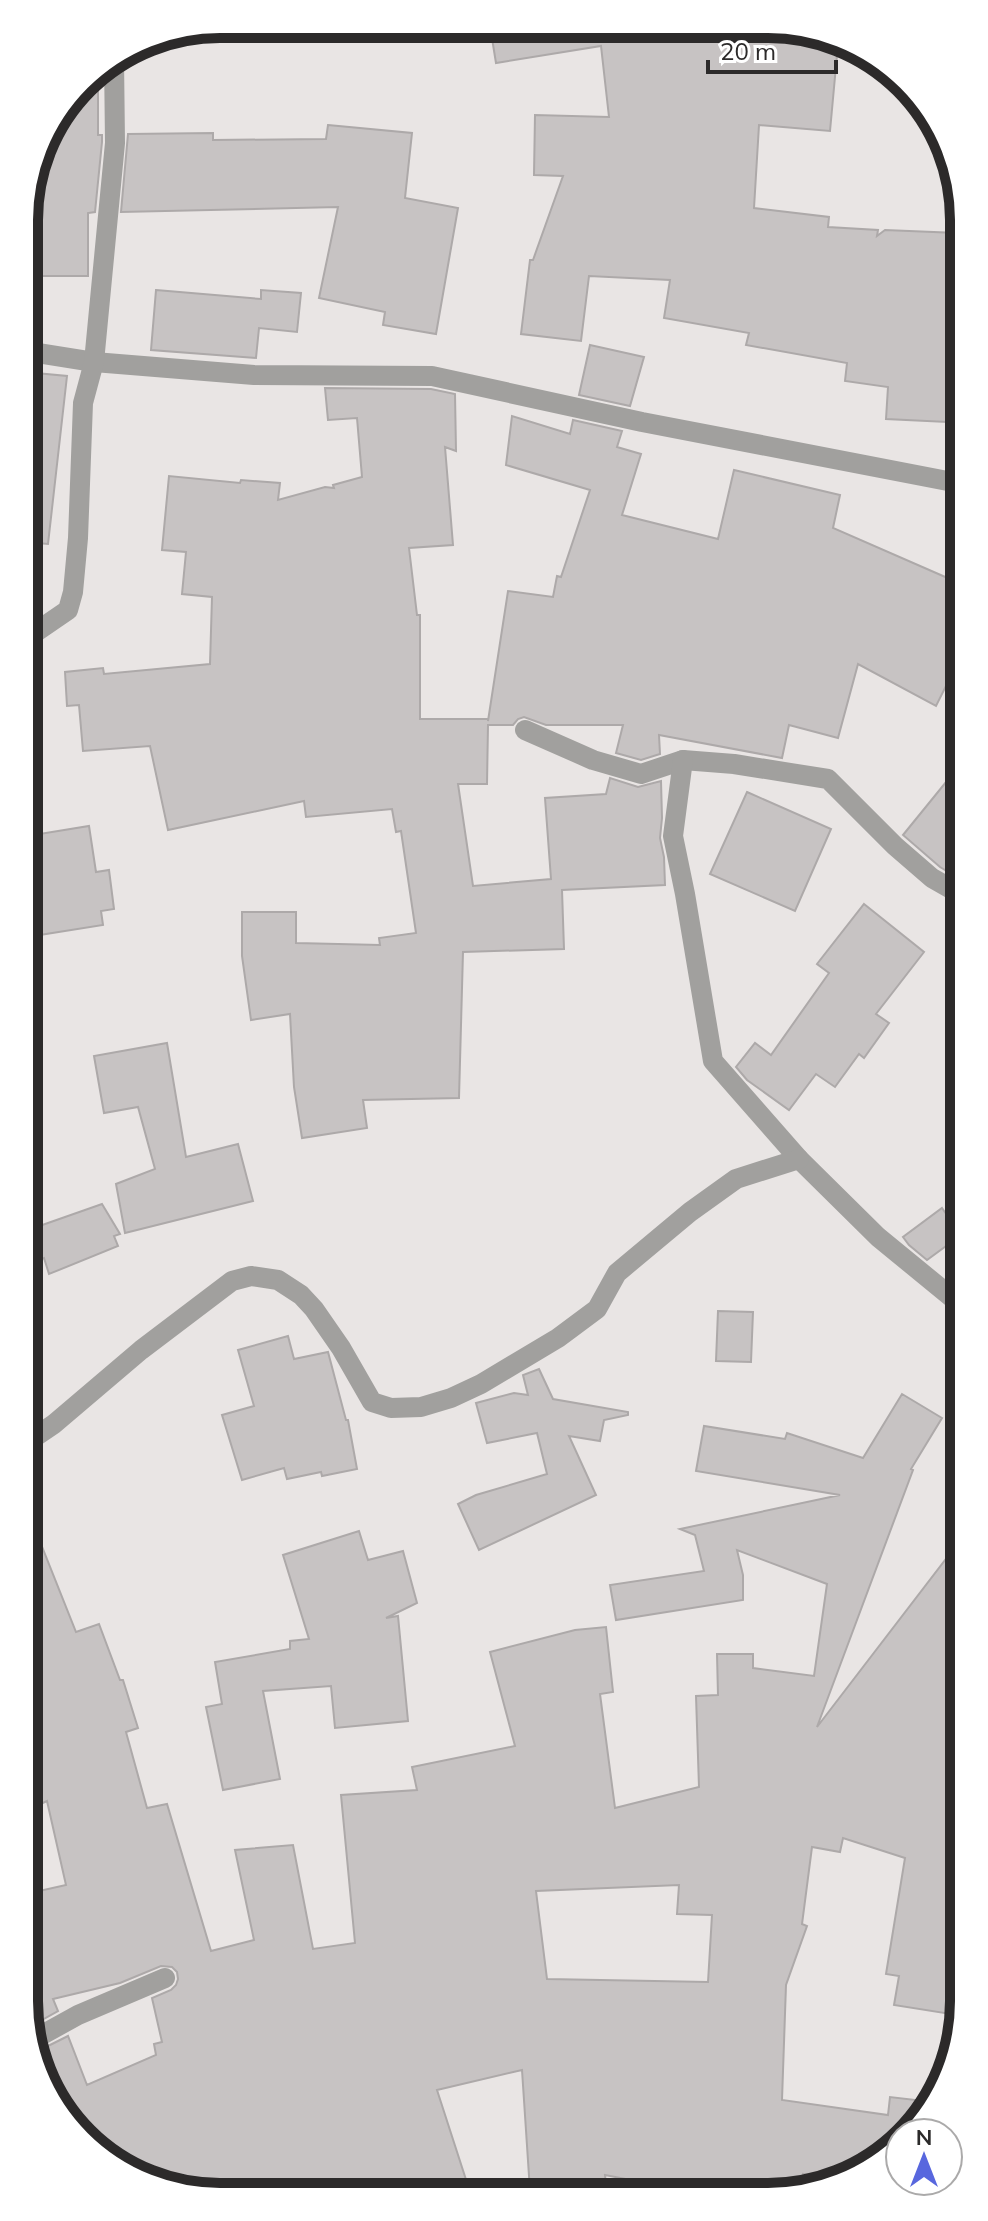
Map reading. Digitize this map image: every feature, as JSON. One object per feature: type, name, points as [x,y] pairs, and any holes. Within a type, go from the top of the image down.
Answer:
[{"type":"street","points":[[38,631],[68,610],[73,592],[83,403],[94,362],[115,143],[114,73]]},
{"type":"street","points":[[38,353],[94,362],[254,375],[432,376],[642,422],[950,481]]},
{"type":"street","points":[[525,730],[593,760],[641,774],[683,760],[734,764],[828,779],[895,846],[932,878],[950,888]]},
{"type":"street","points":[[683,760],[673,836],[713,1061],[799,1159],[878,1237],[950,1296]]},
{"type":"street","points":[[38,1435],[141,1350],[232,1281],[251,1276],[278,1280],[301,1295],[341,1348],[372,1402],[391,1408],[406,1408],[451,1398],[481,1384],[558,1338],[597,1309],[617,1273],[690,1212],[736,1179],[799,1159]]},
{"type":"street","points":[[42,2035],[78,2015],[165,1978]]},
{"type":"building","points":[[492,38],[768,38],[803,42],[837,53],[830,131],[759,125],[754,208],[829,217],[828,227],[878,230],[877,236],[885,230],[950,233],[947,422],[886,419],[888,387],[845,381],[847,363],[746,345],[749,333],[664,318],[670,280],[589,276],[581,341],[521,334],[530,260],[533,260],[563,176],[534,175],[535,115],[609,117],[601,46],[496,63]]},
{"type":"building","points":[[98,85],[98,135],[102,135],[102,142],[95,212],[88,213],[88,276],[38,276],[38,208],[44,173],[62,129]]},
{"type":"building","points":[[328,125],[412,133],[405,198],[458,208],[436,334],[383,325],[385,312],[319,298],[338,207],[121,212],[128,134],[213,133],[213,140],[326,139]]},
{"type":"building","points":[[156,290],[261,299],[261,290],[301,293],[297,332],[259,328],[256,358],[151,350]]},
{"type":"building","points":[[590,345],[644,357],[630,406],[579,395]]},
{"type":"building","points":[[38,373],[67,376],[48,544],[38,543]]},
{"type":"building","points":[[325,388],[431,389],[455,394],[456,451],[445,447],[453,545],[409,548],[417,615],[420,615],[420,719],[488,721],[508,591],[553,597],[557,576],[561,577],[590,490],[506,465],[512,416],[570,434],[573,420],[622,431],[617,447],[641,454],[622,515],[718,539],[734,470],[840,495],[833,528],[950,579],[950,678],[936,706],[858,664],[838,738],[789,725],[782,758],[659,735],[660,754],[641,760],[616,753],[623,725],[546,725],[524,717],[513,725],[488,725],[487,784],[458,784],[473,886],[551,879],[545,798],[606,794],[610,778],[638,787],[661,781],[660,838],[665,885],[562,890],[564,949],[463,952],[459,1098],[363,1100],[367,1128],[302,1138],[294,1087],[290,1014],[251,1020],[242,956],[242,912],[296,912],[296,943],[380,945],[379,938],[416,933],[401,831],[396,832],[392,809],[306,817],[304,801],[168,830],[150,746],[83,751],[79,705],[67,706],[65,672],[103,668],[104,674],[210,664],[212,597],[182,594],[186,552],[162,550],[169,476],[240,483],[241,480],[280,483],[278,500],[325,487],[334,488],[333,485],[362,477],[357,418],[328,420]]},
{"type":"building","points":[[950,777],[950,873],[903,835]]},
{"type":"building","points":[[747,792],[831,829],[795,911],[710,874]]},
{"type":"building","points":[[89,826],[96,872],[109,870],[114,909],[101,911],[103,925],[38,935],[38,834]]},
{"type":"building","points":[[864,904],[924,952],[876,1014],[889,1023],[864,1058],[859,1054],[835,1087],[816,1074],[789,1110],[747,1080],[736,1067],[755,1043],[771,1055],[829,973],[817,964]]},
{"type":"building","points":[[167,1043],[186,1157],[238,1144],[253,1201],[125,1233],[116,1184],[155,1169],[138,1107],[104,1113],[94,1056]]},
{"type":"building","points":[[102,1204],[120,1234],[114,1236],[118,1246],[49,1274],[44,1258],[38,1260],[38,1226]]},
{"type":"building","points":[[942,1208],[950,1219],[950,1243],[927,1260],[903,1237]]},
{"type":"building","points":[[718,1311],[753,1312],[751,1362],[716,1361]]},
{"type":"building","points":[[288,1336],[294,1359],[328,1352],[348,1420],[357,1469],[287,1479],[284,1468],[242,1480],[222,1415],[254,1406],[238,1350]]},
{"type":"building","points":[[539,1369],[553,1399],[628,1412],[628,1415],[604,1420],[600,1441],[569,1436],[596,1495],[479,1550],[458,1504],[476,1495],[547,1474],[537,1433],[487,1443],[476,1403],[514,1393],[528,1395],[523,1375]]},
{"type":"building","points":[[902,1394],[942,1418],[911,1469],[817,1727],[950,1554],[950,2014],[894,2005],[899,1976],[886,1974],[905,1858],[843,1838],[840,1852],[812,1847],[802,1924],[807,1926],[786,1985],[782,2100],[888,2115],[890,2097],[920,2100],[908,2117],[884,2117],[884,2141],[848,2164],[817,2176],[803,2174],[802,2179],[791,2181],[646,2183],[605,2175],[606,2183],[529,2183],[522,2070],[437,2090],[467,2183],[197,2181],[140,2164],[100,2138],[83,2121],[62,2092],[44,2048],[68,2036],[87,2085],[156,2055],[154,2044],[162,2042],[152,1998],[171,1990],[178,1979],[172,1967],[161,1966],[120,1983],[53,1999],[58,2011],[40,2021],[38,1891],[66,1885],[47,1801],[38,1805],[38,1537],[76,1632],[99,1624],[120,1680],[123,1680],[138,1728],[126,1732],[147,1808],[167,1804],[211,1951],[254,1940],[235,1850],[293,1845],[313,1949],[355,1943],[341,1795],[417,1790],[412,1767],[515,1746],[490,1652],[575,1630],[606,1627],[613,1692],[600,1694],[615,1808],[699,1787],[696,1696],[718,1695],[717,1654],[753,1654],[753,1668],[814,1676],[827,1584],[737,1550],[743,1575],[743,1600],[616,1620],[610,1585],[704,1571],[695,1535],[680,1529],[840,1495],[696,1471],[704,1426],[785,1439],[787,1433],[863,1458]],"holes":[[[679,1885],[677,1914],[712,1915],[708,1982],[547,1979],[536,1891]]]},
{"type":"building","points":[[359,1531],[368,1560],[403,1551],[417,1603],[386,1618],[398,1616],[408,1721],[335,1728],[331,1686],[263,1691],[280,1779],[223,1790],[206,1707],[222,1704],[215,1662],[290,1649],[290,1641],[309,1639],[283,1555]]}]
